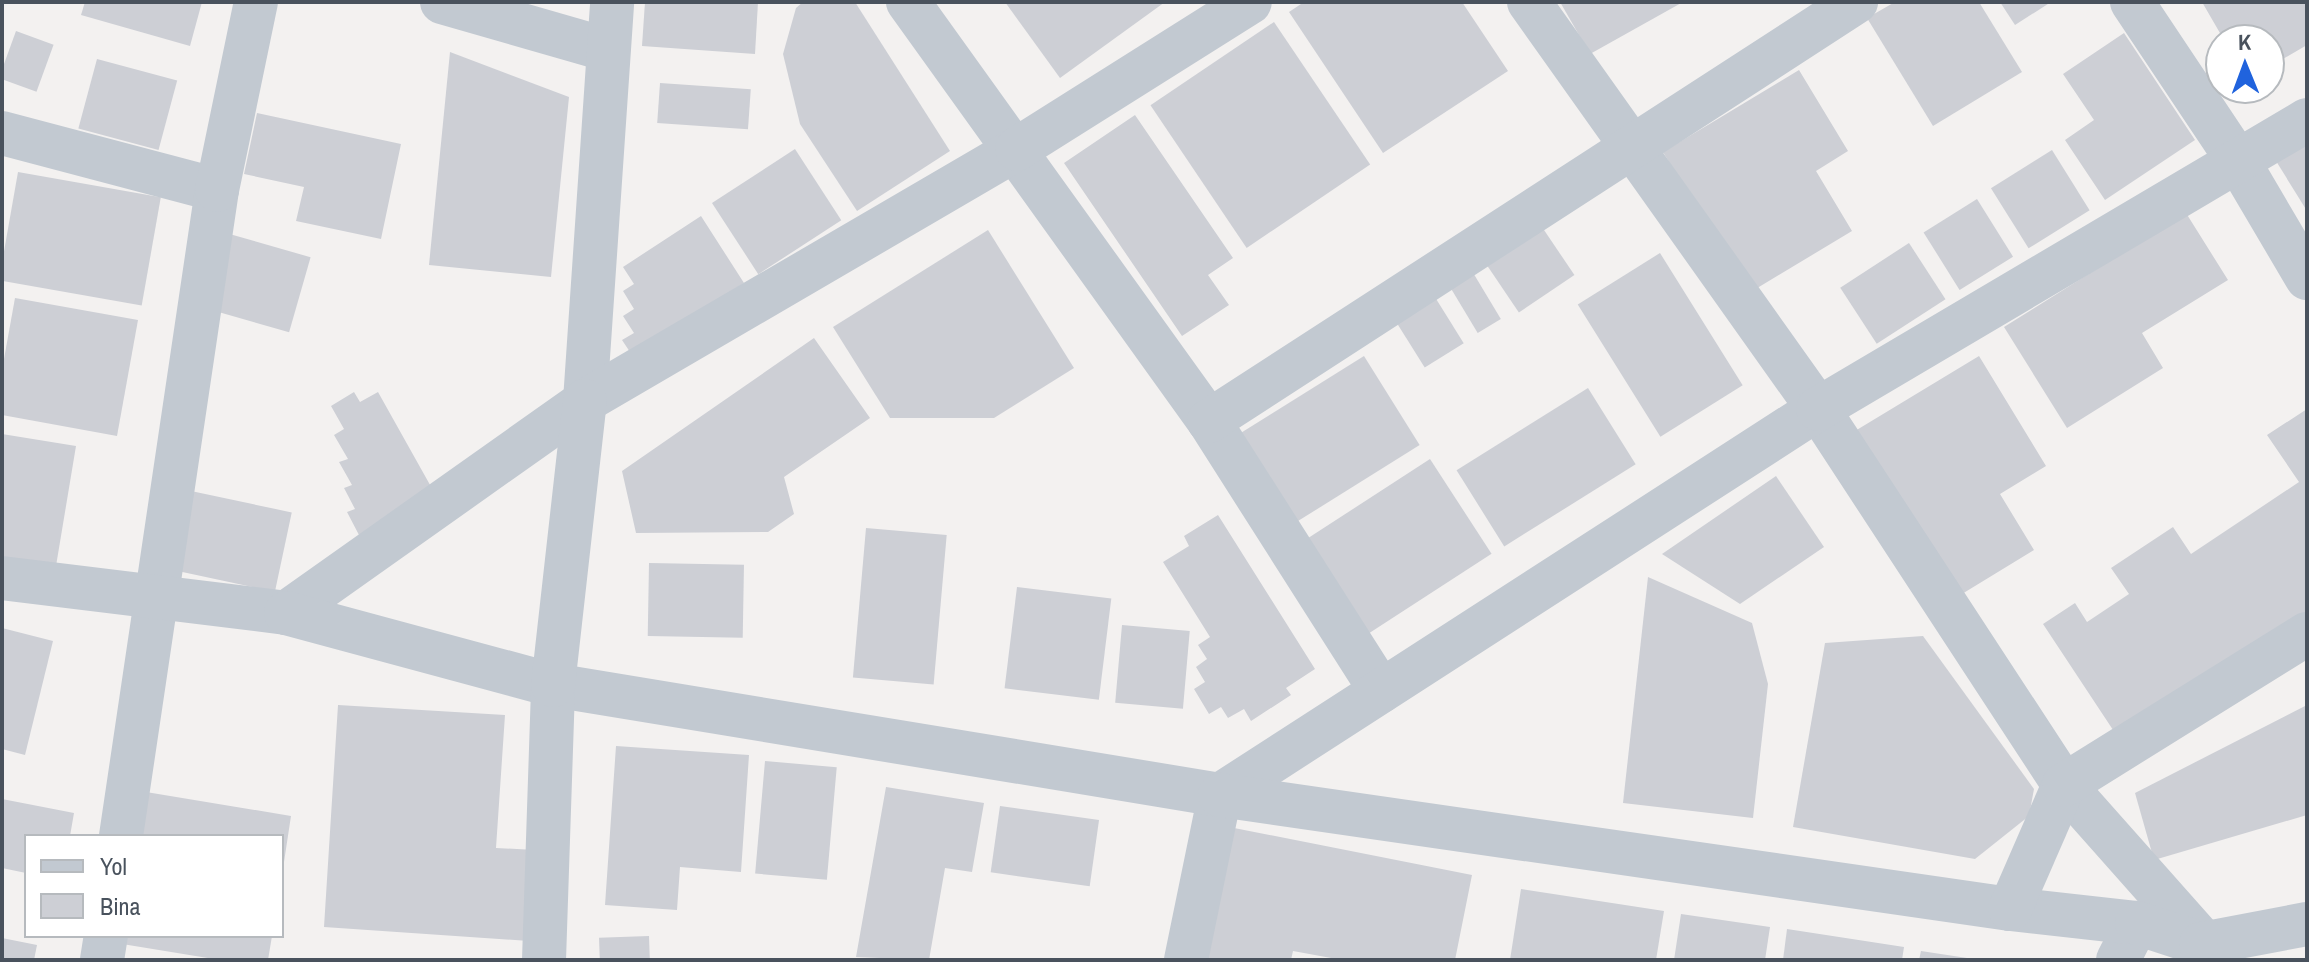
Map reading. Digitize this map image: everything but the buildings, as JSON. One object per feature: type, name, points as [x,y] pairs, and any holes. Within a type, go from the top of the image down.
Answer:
[{"type":"street","points":[[121,834],[217,190],[256,2]]},
{"type":"street","points":[[442,2],[608,50]]},
{"type":"street","points":[[544,960],[553,685],[585,401],[612,2]]},
{"type":"street","points":[[908,2],[1017,149],[1209,421],[1381,691]]},
{"type":"street","points":[[286,613],[585,401],[1017,149],[1250,2]]},
{"type":"street","points":[[1529,2],[1818,409],[2064,785],[2211,952]]},
{"type":"street","points":[[1209,421],[1856,2]]},
{"type":"street","points":[[2132,2],[2238,161],[2307,278]]},
{"type":"street","points":[[1186,960],[1220,795],[1818,409],[2307,120]]},
{"type":"street","points":[[2,133],[217,190]]},
{"type":"street","points":[[2,578],[286,613],[553,685],[1220,795],[2010,909],[2127,941],[2211,952],[2307,924]]},
{"type":"street","points":[[2010,909],[2064,785],[2307,634]]},
{"type":"street","points":[[102,960],[106,938]]}]
